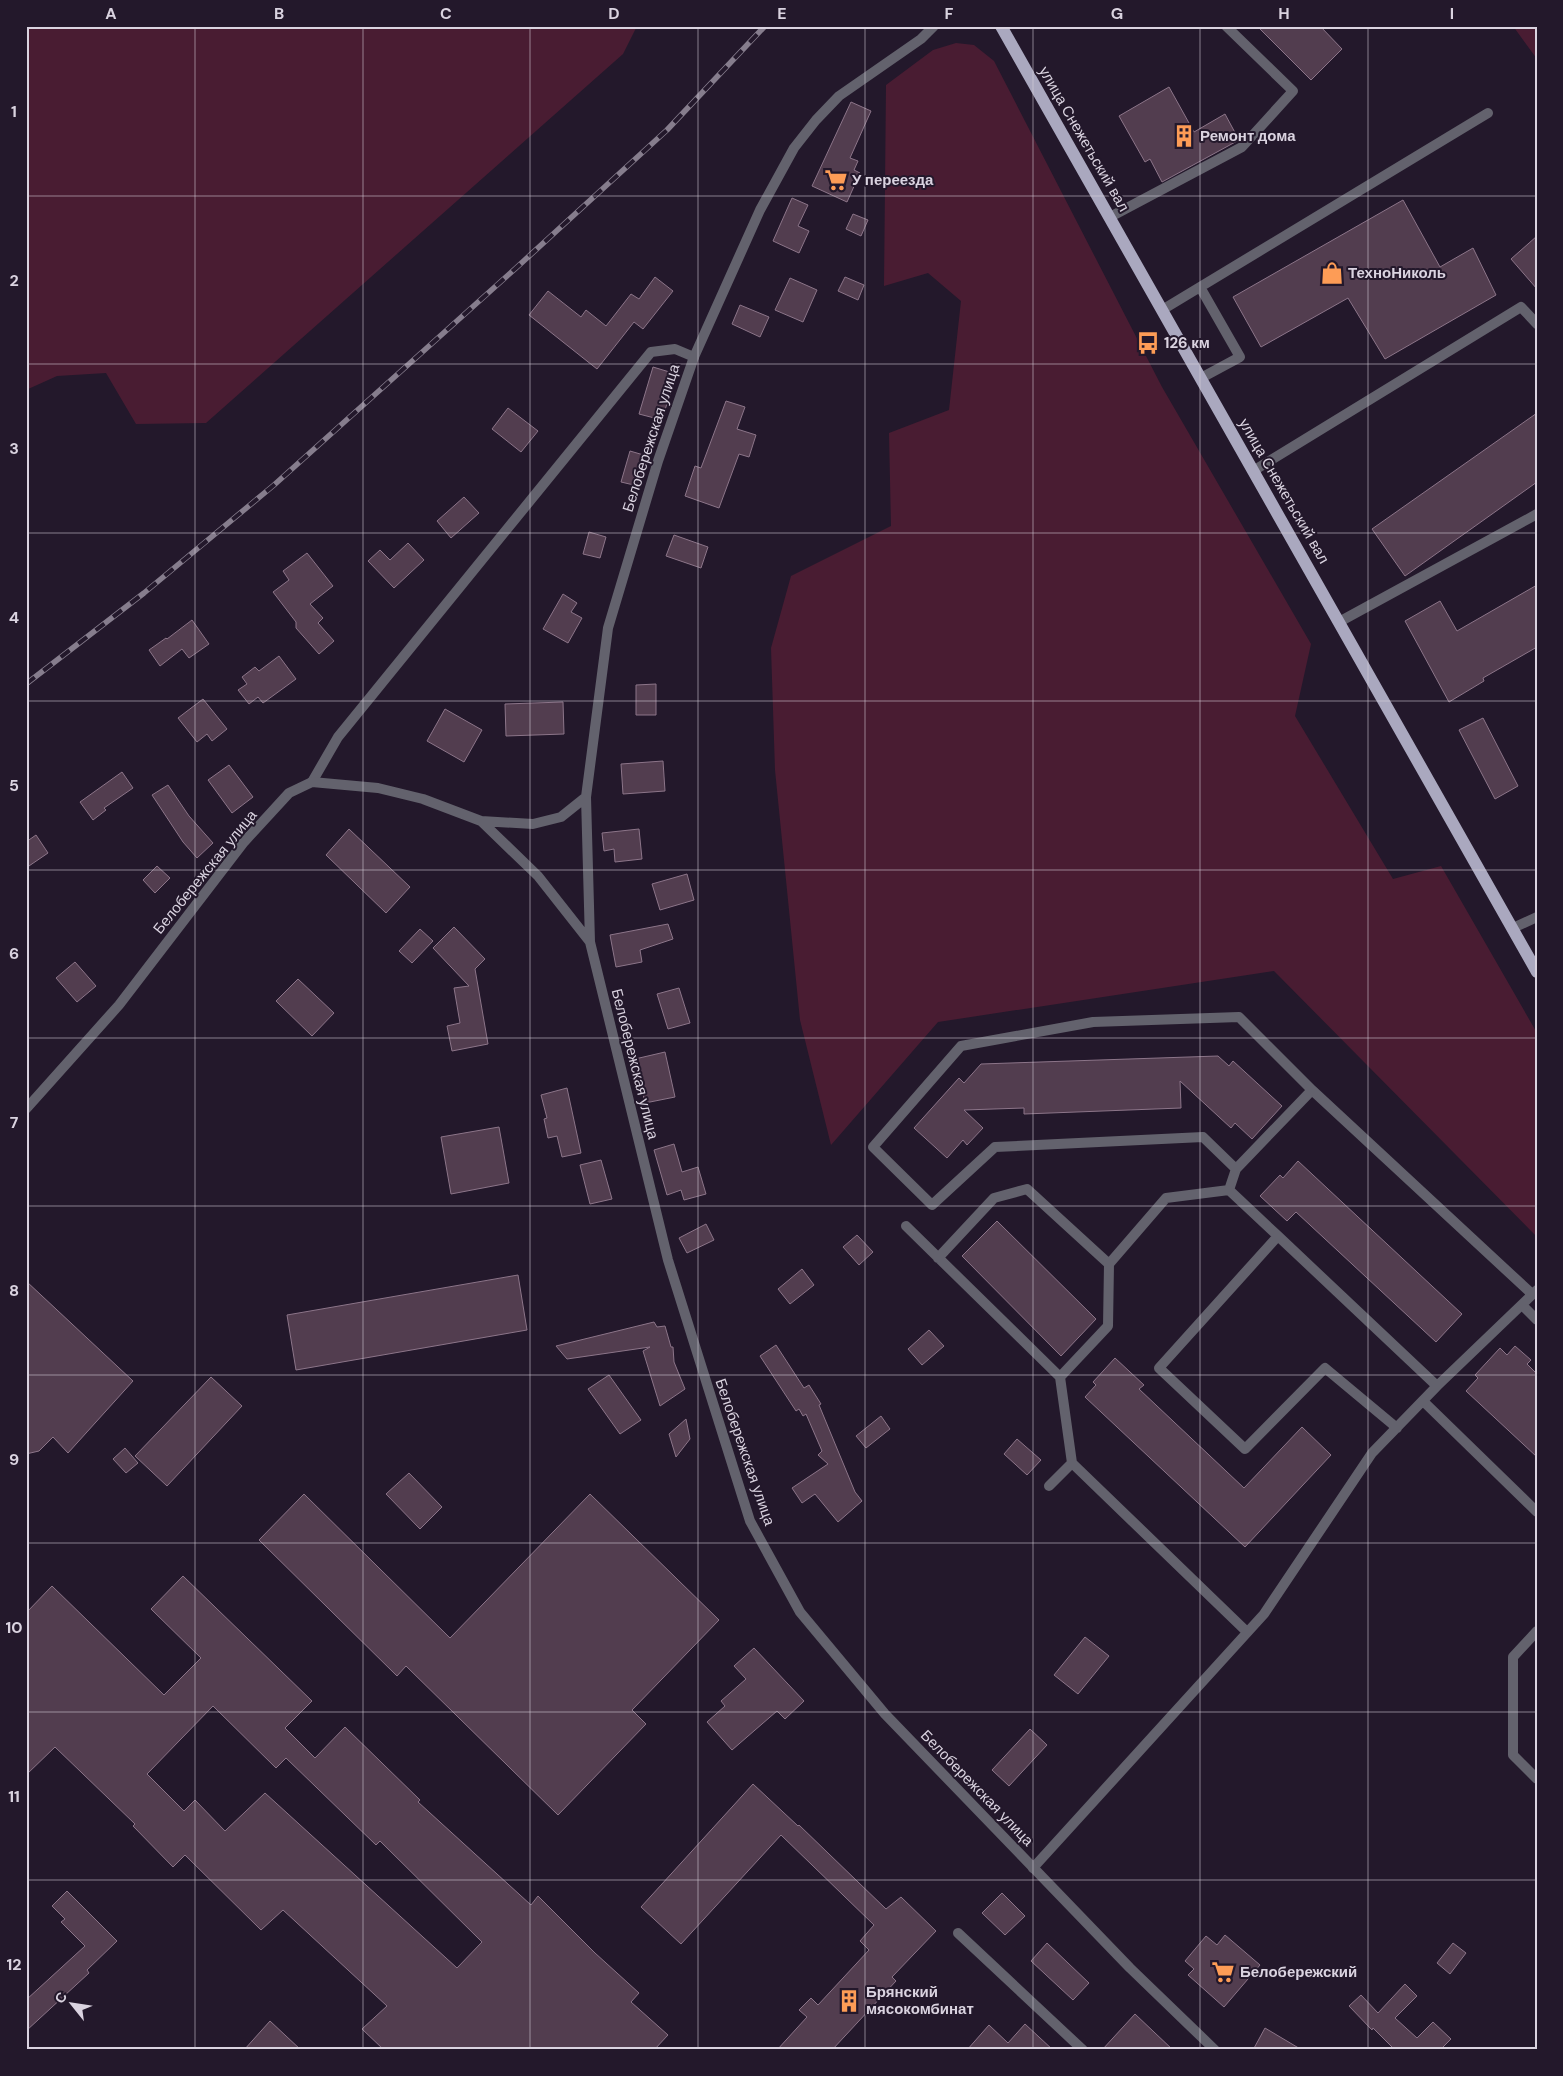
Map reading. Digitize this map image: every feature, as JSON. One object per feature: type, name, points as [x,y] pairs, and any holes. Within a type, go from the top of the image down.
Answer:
[{"type":"main road","name":"улица Снежетьский вал","points":[[1001,26],[1537,972]]},
{"type":"street","name":"Белобережская улица","points":[[934,26],[921,39],[839,96],[816,120],[794,148],[760,210],[694,357],[658,461],[608,628],[586,797],[590,942],[668,1260],[750,1521],[800,1612],[885,1714],[1130,1968],[1215,2050]]},
{"type":"street","points":[[1110,217],[1242,147],[1293,91],[1226,26]]},
{"type":"street","points":[[1162,310],[1488,114]]},
{"type":"street","points":[[1200,287],[1240,357],[1201,378]]},
{"type":"street","points":[[1253,471],[1521,307],[1537,324]]},
{"type":"street","points":[[312,782],[338,737],[651,352],[675,349],[694,357]]},
{"type":"street","points":[[1339,622],[1537,514]]},
{"type":"street","name":"Белобережская улица","points":[[26,1109],[119,1005],[244,842],[290,794],[312,782],[378,788],[423,799],[481,821],[538,876],[590,942]]},
{"type":"street","points":[[481,821],[533,824],[561,817],[586,797]]},
{"type":"street","points":[[1513,928],[1537,917]]},
{"type":"street","points":[[1033,1868],[1264,1614],[1372,1453],[1437,1386],[1535,1292],[1312,1090],[1239,1017],[1093,1022],[961,1046],[873,1147],[932,1205],[995,1147],[1203,1137],[1236,1169]]},
{"type":"street","points":[[1229,1190],[1236,1169],[1312,1090]]},
{"type":"street","points":[[938,1258],[994,1198],[1028,1190],[1109,1264]]},
{"type":"street","points":[[1229,1190],[1437,1386]]},
{"type":"street","points":[[1060,1377],[1108,1326],[1109,1264],[1166,1198],[1229,1190]]},
{"type":"street","points":[[906,1226],[1060,1377],[1072,1463],[1247,1632]]},
{"type":"street","points":[[1278,1236],[1159,1368],[1245,1449],[1325,1368],[1397,1428]]},
{"type":"street","points":[[1522,1305],[1537,1320]]},
{"type":"street","points":[[1423,1401],[1537,1512]]},
{"type":"street","points":[[1049,1486],[1072,1463]]},
{"type":"street","points":[[1537,1631],[1513,1657],[1513,1755],[1537,1779]]},
{"type":"street","points":[[958,1933],[1083,2050]]},
{"type":"shaded area","points":[[26,26],[637,26],[623,54],[206,423],[136,424],[106,373],[57,376],[26,390]]},
{"type":"shaded area","points":[[1513,26],[1537,26],[1537,59]]},
{"type":"shaded area","points":[[956,43],[974,45],[994,61],[1162,387],[1311,644],[1295,716],[1393,879],[1441,866],[1537,1033],[1537,1237],[1274,971],[938,1022],[831,1145],[800,1020],[775,770],[771,648],[791,576],[891,526],[889,433],[949,410],[961,301],[928,273],[884,286],[886,85],[933,50]]},
{"type":"building","points":[[1257,26],[1320,26],[1342,49],[1311,80]]},
{"type":"building","name":"Ремонт дома","points":[[1169,87],[1194,132],[1225,114],[1239,140],[1162,182],[1150,159],[1145,162],[1119,116]]},
{"type":"building","points":[[851,102],[871,111],[850,158],[858,161],[854,170],[860,173],[847,202],[812,186]]},
{"type":"building","points":[[792,198],[808,205],[798,226],[809,231],[799,253],[773,241]]},
{"type":"building","points":[[1403,200],[1440,267],[1473,248],[1496,295],[1385,359],[1348,298],[1261,347],[1233,297]]},
{"type":"building","points":[[853,214],[868,220],[861,236],[846,229]]},
{"type":"building","points":[[1537,236],[1537,289],[1511,259]]},
{"type":"building","points":[[655,277],[673,291],[643,329],[634,322],[597,369],[529,315],[548,291],[581,317],[586,310],[606,326],[631,294],[639,299]]},
{"type":"building","points":[[845,277],[864,285],[858,300],[838,291]]},
{"type":"building","points":[[790,278],[817,290],[803,322],[775,310]]},
{"type":"building","points":[[740,305],[769,317],[760,337],[732,324]]},
{"type":"building","points":[[653,367],[676,374],[662,420],[639,414]]},
{"type":"building","points":[[726,401],[745,407],[737,429],[756,435],[749,457],[739,454],[719,508],[685,496],[695,466],[701,468]]},
{"type":"building","points":[[508,408],[538,431],[521,452],[492,429]]},
{"type":"building","points":[[1537,413],[1537,482],[1405,576],[1372,529]]},
{"type":"building","points":[[630,451],[647,456],[638,486],[621,482]]},
{"type":"building","points":[[464,497],[479,513],[451,538],[437,521]]},
{"type":"building","points":[[589,532],[606,537],[600,558],[583,554]]},
{"type":"building","points":[[674,535],[708,547],[701,568],[666,556]]},
{"type":"building","points":[[408,543],[424,560],[394,588],[368,561],[380,550],[390,560]]},
{"type":"building","points":[[307,553],[333,586],[310,604],[323,618],[318,623],[334,641],[319,654],[296,628],[296,622],[273,592],[289,580],[283,571]]},
{"type":"building","points":[[1537,585],[1537,647],[1483,678],[1484,681],[1449,702],[1405,621],[1440,601],[1457,631]]},
{"type":"building","points":[[563,594],[577,603],[571,612],[582,618],[568,643],[543,629]]},
{"type":"building","points":[[192,620],[209,644],[189,658],[182,649],[160,666],[149,650]]},
{"type":"building","points":[[279,656],[296,679],[263,703],[258,697],[249,704],[238,690],[247,684],[242,677],[255,667],[259,671]]},
{"type":"building","points":[[656,684],[656,715],[636,715],[636,685]]},
{"type":"building","points":[[203,699],[227,729],[212,741],[207,734],[197,742],[178,718]]},
{"type":"building","points":[[563,702],[564,734],[506,736],[505,704]]},
{"type":"building","points":[[445,709],[482,730],[464,762],[427,741]]},
{"type":"building","points":[[1483,718],[1518,786],[1495,799],[1459,730]]},
{"type":"building","points":[[663,761],[665,791],[623,794],[621,764]]},
{"type":"building","points":[[229,765],[253,797],[232,813],[208,780]]},
{"type":"building","points":[[122,772],[133,788],[104,808],[106,810],[93,820],[80,802]]},
{"type":"building","points":[[168,785],[189,816],[213,843],[197,858],[183,842],[152,795]]},
{"type":"building","points":[[349,829],[410,887],[386,913],[326,855]]},
{"type":"building","points":[[639,829],[642,859],[615,862],[614,849],[604,851],[602,833]]},
{"type":"building","points":[[36,835],[48,853],[26,868],[26,842]]},
{"type":"building","points":[[157,866],[170,878],[155,893],[143,880]]},
{"type":"building","points":[[687,874],[694,900],[660,910],[652,884]]},
{"type":"building","points":[[668,924],[673,939],[640,950],[642,962],[616,967],[610,935]]},
{"type":"building","points":[[454,927],[485,959],[475,969],[488,1044],[452,1051],[447,1026],[460,1023],[454,988],[469,986],[433,948]]},
{"type":"building","points":[[420,929],[433,941],[412,963],[399,951]]},
{"type":"building","points":[[75,962],[96,986],[77,1002],[56,978]]},
{"type":"building","points":[[298,979],[334,1013],[312,1036],[276,1001]]},
{"type":"building","points":[[679,988],[690,1023],[668,1029],[657,994]]},
{"type":"building","points":[[665,1052],[675,1097],[645,1103],[635,1059]]},
{"type":"building","points":[[1218,1056],[1229,1066],[1233,1061],[1282,1106],[1252,1139],[1235,1123],[1231,1128],[1180,1081],[1181,1108],[1024,1114],[1024,1108],[964,1110],[983,1128],[967,1145],[963,1140],[947,1158],[914,1128],[959,1078],[964,1083],[981,1064]]},
{"type":"building","points":[[567,1088],[581,1153],[562,1157],[557,1136],[548,1138],[544,1119],[547,1118],[541,1095]]},
{"type":"building","points":[[499,1127],[509,1183],[451,1194],[441,1137]]},
{"type":"building","points":[[674,1144],[682,1172],[698,1167],[706,1194],[684,1200],[681,1190],[667,1195],[654,1150]]},
{"type":"building","points":[[601,1160],[612,1199],[590,1204],[580,1165]]},
{"type":"building","points":[[1298,1161],[1462,1314],[1436,1342],[1296,1212],[1287,1221],[1260,1196],[1280,1175],[1283,1178]]},
{"type":"building","points":[[997,1221],[1096,1319],[1061,1356],[962,1256]]},
{"type":"building","points":[[706,1224],[714,1240],[687,1253],[679,1238]]},
{"type":"building","points":[[857,1235],[873,1252],[859,1265],[843,1247]]},
{"type":"building","points":[[802,1269],[814,1285],[790,1304],[778,1289]]},
{"type":"building","points":[[518,1275],[527,1330],[296,1370],[287,1315]]},
{"type":"building","points":[[26,1281],[133,1381],[68,1453],[53,1437],[39,1451],[26,1454]]},
{"type":"building","points":[[654,1322],[657,1327],[665,1326],[671,1347],[673,1347],[674,1362],[685,1389],[660,1406],[643,1351],[650,1347],[567,1359],[556,1346]]},
{"type":"building","points":[[929,1330],[944,1346],[922,1365],[908,1349]]},
{"type":"building","points":[[776,1345],[804,1388],[809,1385],[821,1404],[819,1405],[855,1492],[862,1501],[838,1522],[815,1494],[802,1503],[792,1488],[828,1464],[818,1455],[822,1451],[806,1414],[803,1416],[799,1409],[796,1411],[760,1356]]},
{"type":"building","points":[[1515,1346],[1531,1360],[1527,1364],[1537,1374],[1537,1457],[1466,1391],[1478,1378],[1475,1375],[1500,1348],[1507,1355]]},
{"type":"building","points":[[1115,1358],[1144,1385],[1139,1389],[1244,1488],[1302,1427],[1331,1455],[1245,1547],[1085,1397],[1096,1385],[1093,1382]]},
{"type":"building","points":[[609,1375],[641,1420],[620,1434],[588,1389]]},
{"type":"building","points":[[211,1377],[242,1406],[167,1486],[135,1456]]},
{"type":"building","points":[[881,1416],[890,1429],[866,1448],[856,1436]]},
{"type":"building","points":[[686,1419],[690,1439],[676,1457],[669,1434]]},
{"type":"building","points":[[1017,1439],[1041,1460],[1027,1475],[1004,1454]]},
{"type":"building","points":[[125,1448],[138,1463],[126,1473],[113,1459]]},
{"type":"building","points":[[409,1473],[442,1507],[420,1529],[386,1494]]},
{"type":"building","points":[[304,1494],[450,1638],[590,1494],[719,1620],[632,1710],[646,1724],[558,1815],[406,1666],[397,1676],[259,1540]]},
{"type":"building","points":[[183,1576],[312,1701],[285,1728],[315,1758],[345,1727],[420,1800],[418,1802],[531,1905],[538,1896],[595,1953],[639,1993],[631,2002],[668,2035],[654,2050],[384,2050],[362,2029],[387,2006],[283,1910],[261,1930],[185,1855],[173,1867],[133,1826],[135,1824],[55,1747],[26,1775],[26,1613],[52,1586],[164,1695],[201,1658],[151,1609]],"holes":[[[213,1706],[276,1768],[286,1758],[376,1845],[380,1841],[482,1942],[457,1968],[265,1793],[225,1831],[195,1800],[184,1811],[147,1774]]]},
{"type":"building","points":[[1085,1637],[1109,1656],[1078,1694],[1054,1675]]},
{"type":"building","points":[[754,1648],[804,1701],[785,1719],[777,1711],[732,1750],[707,1722],[725,1706],[721,1701],[746,1679],[734,1666]]},
{"type":"building","points":[[1030,1729],[1047,1745],[1009,1786],[992,1770]]},
{"type":"building","points":[[753,1784],[799,1825],[886,1909],[901,1897],[936,1931],[892,1977],[896,1981],[832,2050],[777,2050],[807,2017],[799,2010],[811,1998],[818,2005],[869,1950],[860,1941],[874,1925],[781,1835],[681,1944],[641,1907]]},
{"type":"building","points":[[67,1891],[117,1941],[87,1970],[89,1973],[26,2031],[26,2000],[85,1946],[61,1922],[65,1919],[52,1906]]},
{"type":"building","points":[[1002,1893],[1025,1916],[1005,1935],[982,1913]]},
{"type":"building","name":"Белобережский","points":[[1225,1935],[1260,1965],[1224,2007],[1188,1975],[1194,1969],[1185,1961],[1206,1936],[1217,1945]]},
{"type":"building","points":[[1047,1943],[1089,1983],[1073,2000],[1031,1961]]},
{"type":"building","points":[[1453,1943],[1466,1953],[1450,1974],[1437,1963]]},
{"type":"building","points":[[1405,1984],[1417,1996],[1395,2018],[1417,2038],[1433,2022],[1451,2039],[1440,2050],[1395,2050],[1349,2006],[1361,1995],[1378,2013]]},
{"type":"building","points":[[1135,2014],[1173,2050],[1102,2050]]},
{"type":"building","points":[[270,2021],[301,2050],[244,2050]]},
{"type":"building","points":[[1025,2024],[1053,2050],[967,2050],[989,2025],[1008,2043]]},
{"type":"building","points":[[1265,2028],[1302,2050],[1253,2050]]},
{"type":"railway","points":[[26,684],[144,593],[274,485],[667,130],[765,26]]},
{"type":"place","name":"Ремонт дома","points":[[1184,136]]},
{"type":"place","name":"У переезда","points":[[836,180]]},
{"type":"place","name":"ТехноНиколь","points":[[1332,273]]},
{"type":"place","name":"126 км","points":[[1148,343]]},
{"type":"place","name":"Белобережский","points":[[1223,1972]]},
{"type":"place","name":"Брянский мясокомбинат","points":[[849,2001]]}]
